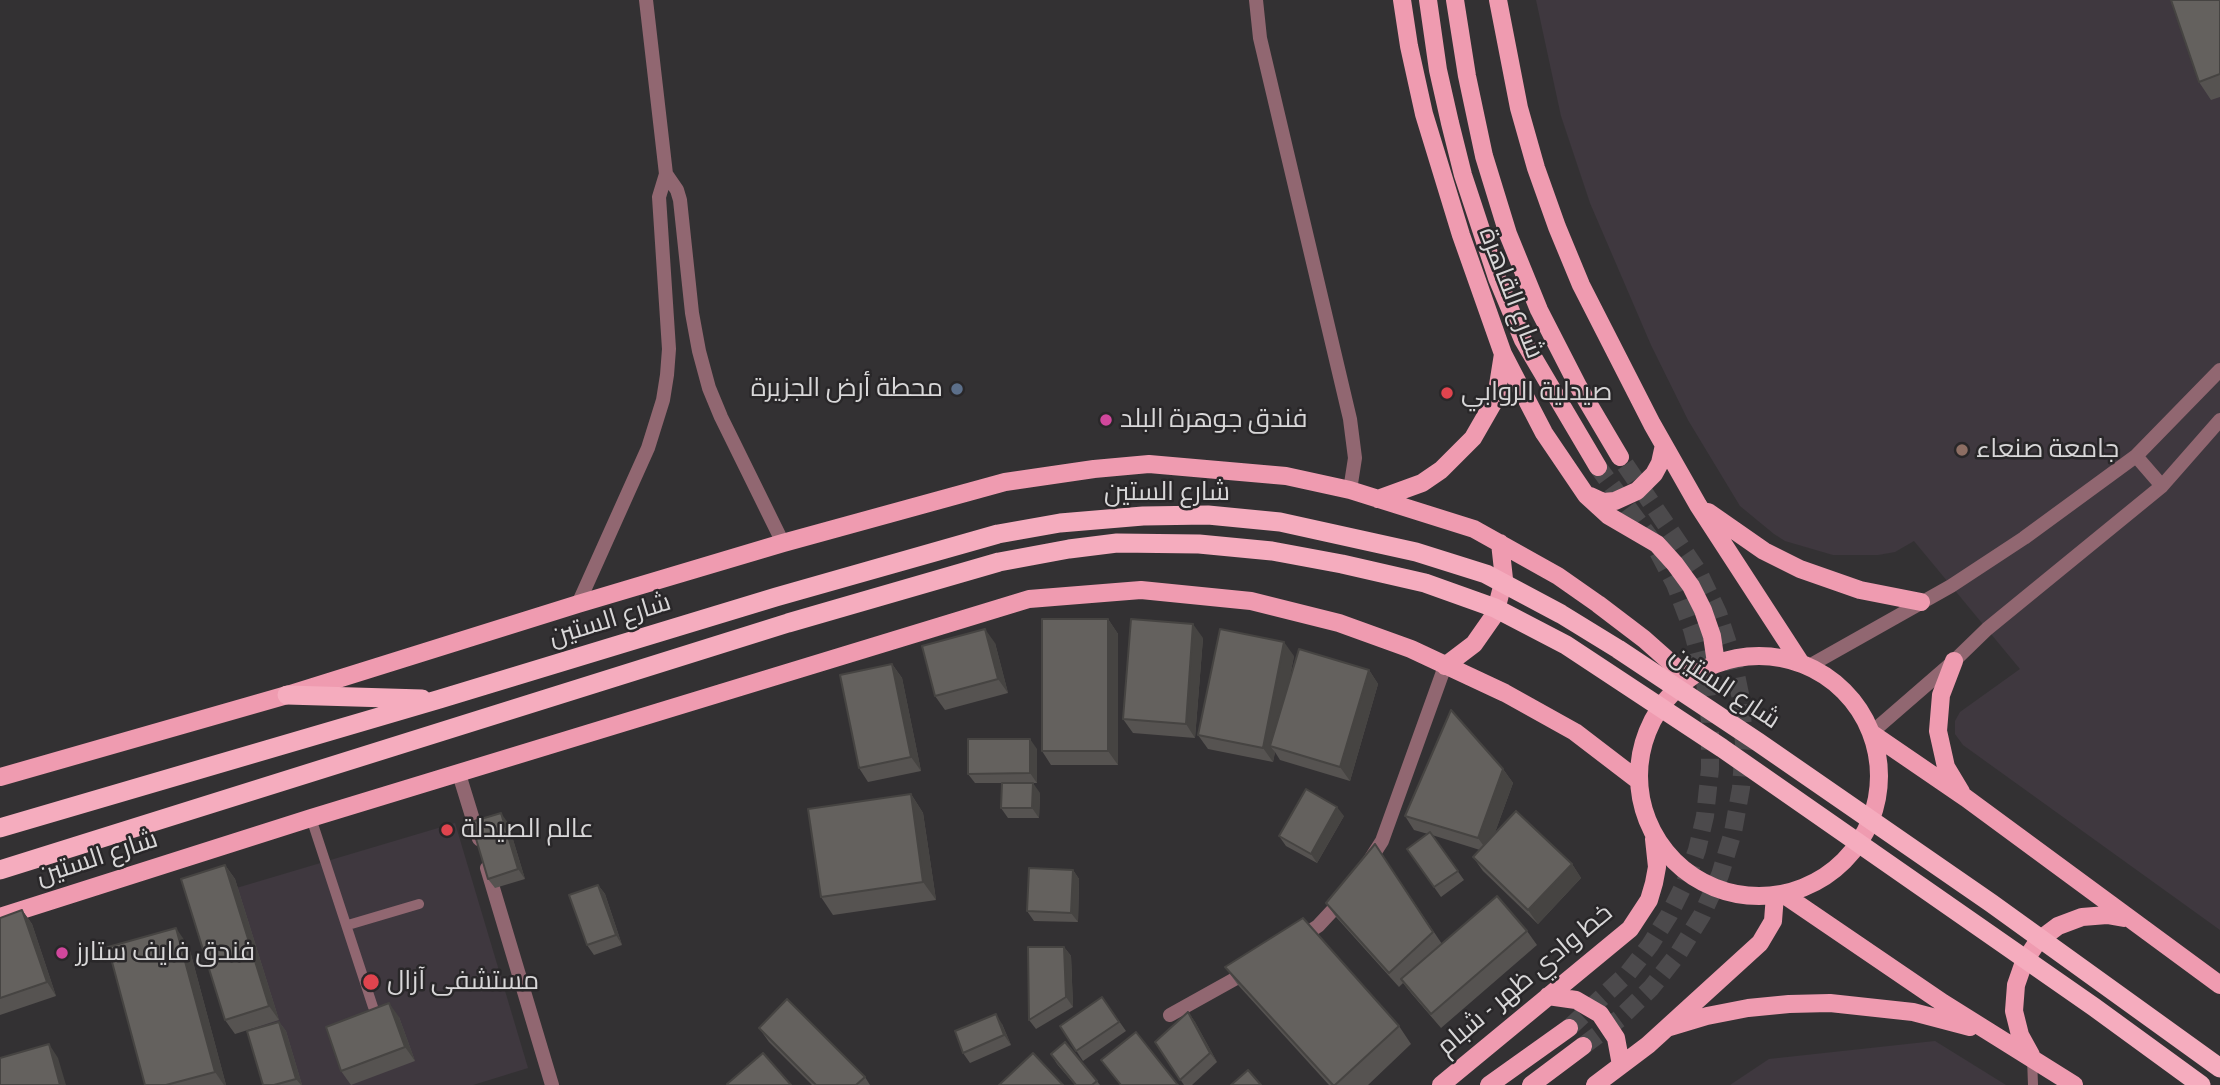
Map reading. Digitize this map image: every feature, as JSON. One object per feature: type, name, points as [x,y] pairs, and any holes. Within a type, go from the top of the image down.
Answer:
[{"type":"highway","name":"شارع الستين","points":[[0,828],[776,597],[999,534],[1060,523],[1143,516],[1208,515],[1280,522],[1416,552],[1486,574],[1572,621],[1758,742],[1991,903],[2220,1068]]},
{"type":"highway","name":"شارع الستين","points":[[0,870],[788,623],[999,562],[1069,549],[1118,544],[1199,544],[1272,551],[1425,583],[1495,608],[1566,645],[1722,748],[2094,1007],[2201,1085]]},
{"type":"highway","points":[[287,695],[440,699]]},
{"type":"main road","name":"شارع القاهرة","points":[[1402,0],[1424,114],[1461,235],[1503,354],[1544,433],[1586,495],[1609,516],[1657,544],[1691,586],[1712,636],[1716,663]]},
{"type":"main road","points":[[1428,0],[1438,70],[1450,123],[1463,175],[1497,278],[1523,340],[1598,467]]},
{"type":"main road","points":[[1455,0],[1466,76],[1484,156],[1508,234],[1539,310],[1578,386],[1620,457]]},
{"type":"main road","points":[[1498,0],[1519,108],[1557,228],[1608,341],[1698,505],[1804,664]]},
{"type":"main road","points":[[1378,499],[1422,483],[1441,470],[1473,438],[1496,398],[1503,354]]},
{"type":"main road","points":[[1586,495],[1603,502],[1615,501],[1637,491],[1654,474],[1664,445]]},
{"type":"main road","name":"شارع الستين","points":[[0,777],[287,695],[578,604],[1005,482],[1149,464],[1286,477],[1350,490],[1474,529],[1558,576],[1644,639],[1688,678]]},
{"type":"main road","points":[[1698,505],[1730,530],[1800,569],[1860,590],[1922,602]]},
{"type":"main road","points":[[1445,666],[1474,644],[1494,614],[1504,579],[1500,543]]},
{"type":"main road","name":"شارع الستين","points":[[0,916],[1028,599],[1141,590],[1251,601],[1339,623],[1412,649],[1505,693],[1575,732],[1639,781]]},
{"type":"main road","points":[[1758,655],[1804,664],[1829,678],[1847,694],[1871,733],[1877,758],[1878,784],[1874,810],[1864,834],[1849,855],[1830,872],[1808,886],[1779,894],[1750,896],[1727,892],[1704,883],[1684,870],[1666,853],[1643,808],[1639,781],[1640,758],[1656,713],[1670,694],[1688,678],[1716,663],[1758,655]]},
{"type":"main road","points":[[1954,661],[1941,695],[1938,731],[1947,767],[1966,798]]},
{"type":"main road","points":[[1871,733],[1966,798],[2220,985]]},
{"type":"main road","name":"خط وادي ظهر - شبام","points":[[1441,1085],[1630,929],[1640,915],[1654,883],[1656,849],[1653,832]]},
{"type":"main road","points":[[1595,1085],[1667,1028],[1760,943],[1773,921],[1779,894]]},
{"type":"main road","points":[[1779,894],[2074,1085]]},
{"type":"main road","points":[[2032,1057],[2020,1035],[2014,1011],[2015,985],[2024,962],[2038,941],[2058,926],[2082,917],[2107,915],[2131,920]]},
{"type":"main road","points":[[1548,996],[1576,1000],[1600,1014],[1616,1038],[1621,1065]]},
{"type":"main road","points":[[1667,1028],[1748,1008],[1830,1003],[1913,1012],[1993,1034]]},
{"type":"main road","points":[[1489,1085],[1569,1028]]},
{"type":"main road","points":[[1531,1085],[1583,1046]]},
{"type":"street","points":[[578,604],[657,424],[667,375],[669,349],[659,197],[666,174],[646,0]]},
{"type":"street","points":[[1256,0],[1260,38],[1350,419],[1355,458],[1350,490]]},
{"type":"street","points":[[666,174],[680,200],[692,313],[700,356],[721,417],[783,544]]},
{"type":"street","points":[[666,316],[692,313]]},
{"type":"street","points":[[1804,664],[1951,586],[2024,538],[2136,456],[2220,370]]},
{"type":"street","points":[[1871,733],[1987,629],[2162,486],[2220,420]]},
{"type":"street","points":[[2136,456],[2162,486]]},
{"type":"street","points":[[1288,946],[1318,926],[1350,892],[1382,841],[1445,666]]},
{"type":"street","points":[[459,774],[552,1085]]},
{"type":"street","points":[[1170,1015],[1257,965]]},
{"type":"lane","points":[[311,818],[373,1007]]},
{"type":"lane","points":[[348,925],[419,904]]},
{"type":"lane","points":[[2032,1057],[2033,1085]]},
{"type":"shaded area","name":"جامعة صنعاء","points":[[1536,0],[2220,0],[2220,930],[1963,745],[1955,734],[1955,721],[1960,712],[2020,669],[1914,541],[1895,552],[1878,555],[1833,555],[1785,541],[1740,506],[1688,420],[1651,345],[1590,203],[1561,116]]},
{"type":"shaded area","name":"مستشفى آزال","points":[[455,823],[528,1068],[473,1085],[269,1085],[213,895]]},
{"type":"shaded area","points":[[1935,1041],[2006,1085],[1730,1085],[1769,1059]]},
{"type":"building","points":[[2171,0],[2220,0],[2220,74],[2199,82]]},
{"type":"building","points":[[1042,619],[1108,619],[1108,751],[1042,751]]},
{"type":"building","points":[[1131,619],[1193,624],[1186,724],[1123,719]]},
{"type":"building","points":[[985,629],[998,679],[935,696],[922,646]]},
{"type":"building","points":[[1220,629],[1284,642],[1263,748],[1198,735]]},
{"type":"building","points":[[1299,649],[1369,670],[1340,767],[1270,746]]},
{"type":"building","points":[[892,664],[911,757],[859,768],[840,675]]},
{"type":"building","points":[[1451,710],[1503,769],[1478,838],[1405,816]]},
{"type":"building","points":[[968,739],[1030,739],[1030,773],[968,774]]},
{"type":"building","points":[[1002,783],[1033,783],[1032,808],[1001,808]]},
{"type":"building","points":[[1306,789],[1337,807],[1311,854],[1279,836]]},
{"type":"building","points":[[911,794],[923,882],[821,897],[808,809]]},
{"type":"building","points":[[1516,811],[1572,864],[1528,910],[1473,857]]},
{"type":"building","points":[[501,813],[518,869],[488,879],[471,822]]},
{"type":"building","points":[[1430,832],[1458,871],[1434,887],[1407,849]]},
{"type":"building","points":[[1375,844],[1433,932],[1389,973],[1326,903]]},
{"type":"building","points":[[225,865],[269,1006],[225,1020],[181,879]]},
{"type":"building","points":[[1029,868],[1073,870],[1071,913],[1027,911]]},
{"type":"building","points":[[598,885],[616,935],[587,945],[569,895]]},
{"type":"building","points":[[1497,896],[1527,931],[1431,1014],[1401,979]]},
{"type":"building","points":[[22,910],[47,982],[0,998],[0,918]]},
{"type":"building","points":[[1303,918],[1399,1026],[1335,1085],[1225,967]]},
{"type":"building","points":[[176,928],[215,1072],[166,1085],[145,1085],[108,947]]},
{"type":"building","points":[[1028,947],[1064,947],[1066,997],[1029,1020]]},
{"type":"building","points":[[1102,997],[1119,1022],[1076,1051],[1060,1026]]},
{"type":"building","points":[[787,999],[865,1077],[856,1085],[816,1085],[759,1028]]},
{"type":"building","points":[[389,1003],[405,1047],[341,1071],[326,1027]]},
{"type":"building","points":[[1188,1012],[1210,1053],[1180,1080],[1155,1042]]},
{"type":"building","points":[[996,1014],[1004,1035],[963,1053],[955,1031]]},
{"type":"building","points":[[279,1022],[296,1079],[263,1085],[247,1031]]},
{"type":"building","points":[[1136,1032],[1178,1085],[1121,1085],[1101,1060]]},
{"type":"building","points":[[1065,1042],[1097,1081],[1092,1085],[1076,1085],[1051,1054]]},
{"type":"building","points":[[49,1044],[60,1085],[0,1085],[0,1058]]},
{"type":"building","points":[[763,1053],[791,1085],[727,1084]]},
{"type":"building","points":[[1033,1053],[1063,1085],[999,1085]]},
{"type":"building","points":[[1248,1070],[1261,1085],[1231,1085]]},
{"type":"tunnel","points":[[1583,1046],[1619,1019],[1651,988],[1678,954],[1702,915],[1720,875],[1733,832],[1741,788],[1744,744],[1741,699],[1732,656],[1718,613],[1699,573],[1620,457]]},
{"type":"tunnel","points":[[1569,1028],[1628,973],[1669,915],[1697,850],[1705,816],[1710,769],[1710,721],[1704,674],[1692,629],[1675,584],[1653,542],[1598,467]]},
{"type":"place","name":"محطة أرض الجزيرة","points":[[957,389]]},
{"type":"place","name":"صيدلية الروابي","points":[[1447,393]]},
{"type":"place","name":"فندق جوهرة البلد","points":[[1106,420]]},
{"type":"place","name":"جامعة صنعاء","points":[[1962,450]]},
{"type":"place","name":"عالم الصيدلة","points":[[447,830]]},
{"type":"place","name":"فندق فايف ستارز","points":[[62,953]]},
{"type":"place","name":"مستشفى آزال","points":[[371,982]]}]
